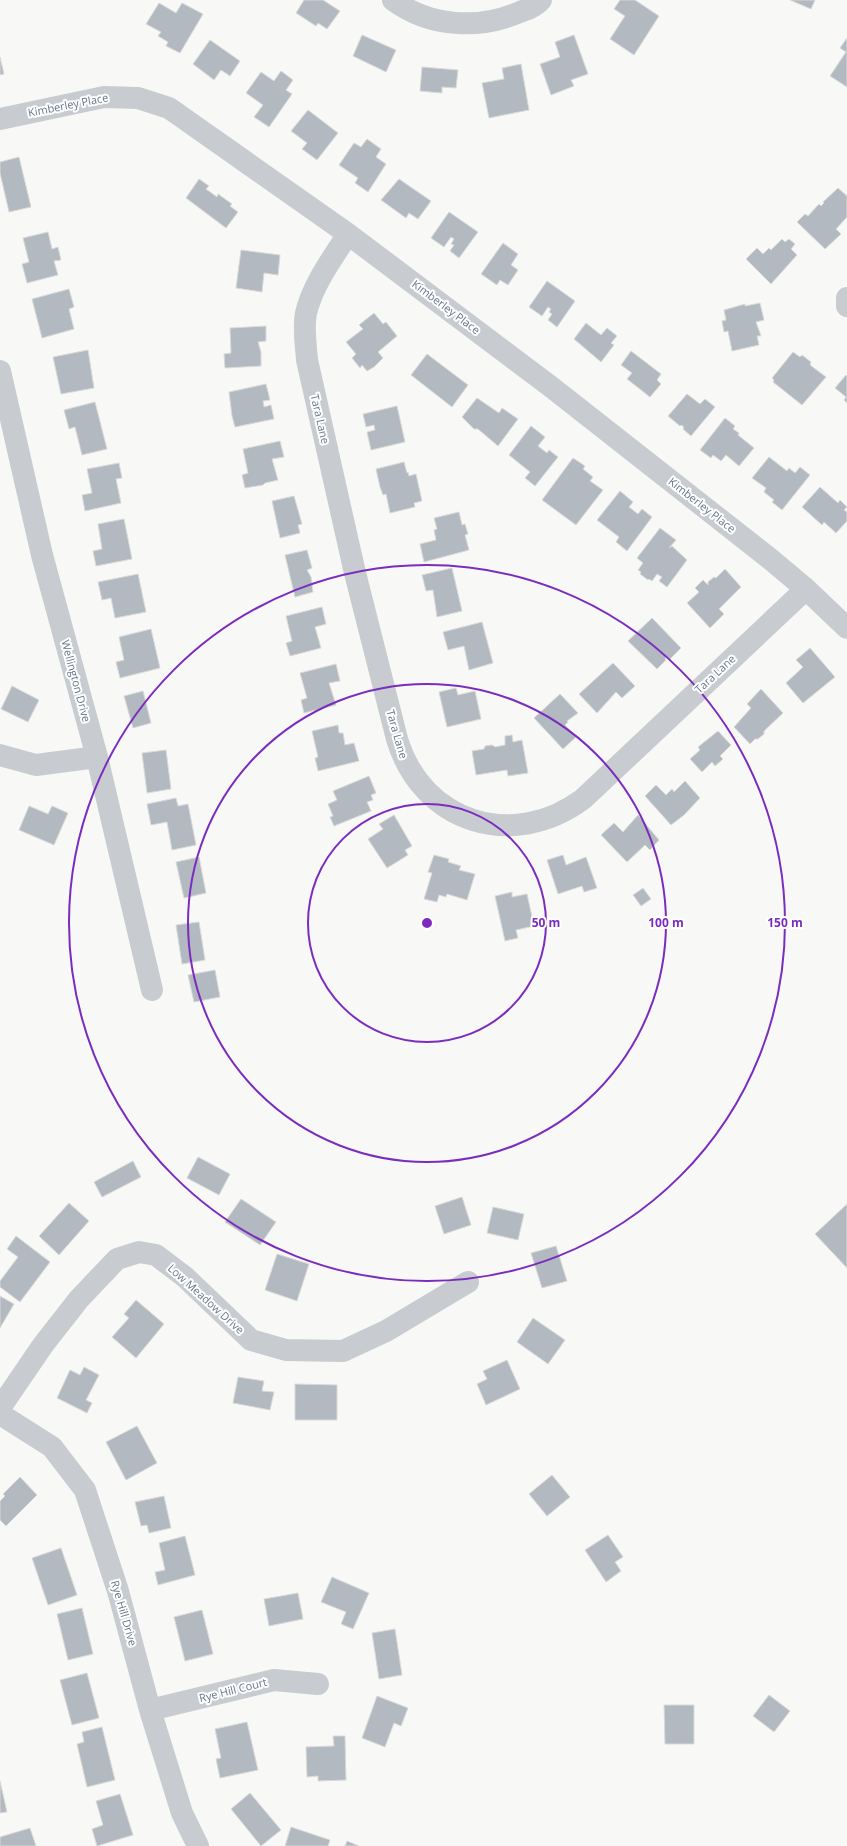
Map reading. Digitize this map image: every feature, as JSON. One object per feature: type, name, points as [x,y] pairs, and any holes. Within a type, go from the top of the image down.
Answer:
[{"type":"street","points":[[393,0],[420,15],[444,22],[474,24],[504,19],[537,4],[541,0]]},
{"type":"street","name":"Kimberley Place","points":[[0,119],[104,97],[123,96],[153,102],[169,108],[348,234],[550,386],[707,508],[806,588],[847,628]]},
{"type":"street","name":"Tara Lane","points":[[348,234],[324,271],[311,298],[306,314],[305,333],[307,360],[355,573],[402,758],[411,773],[431,797],[457,814],[475,822],[491,825],[526,825],[544,820],[565,811],[583,799],[806,588]]},
{"type":"street","points":[[847,298],[847,306]]},
{"type":"street","name":"Wellington Drive","points":[[0,371],[42,555],[97,757],[152,990]]},
{"type":"street","points":[[0,755],[36,765],[97,757]]},
{"type":"street","name":"Low Meadow Drive","points":[[0,1408],[43,1346],[79,1299],[117,1259],[139,1252],[156,1255],[186,1277],[251,1340],[286,1350],[343,1351],[386,1331],[468,1282]]},
{"type":"street","name":"Rye Hill Drive","points":[[0,1414],[52,1447],[85,1490],[118,1591],[150,1710],[182,1813],[198,1846]]},
{"type":"street","name":"Rye Hill Court","points":[[150,1710],[274,1680],[318,1684]]},
{"type":"building","points":[[304,0],[323,0],[340,11],[327,29],[318,23],[316,26],[296,13]]},
{"type":"building","points":[[620,0],[635,0],[659,16],[634,55],[610,39],[625,16],[614,9]]},
{"type":"building","points":[[790,0],[815,0],[811,9]]},
{"type":"building","points":[[159,3],[176,13],[182,3],[203,14],[180,53],[166,46],[168,42],[158,36],[161,32],[146,24]]},
{"type":"building","points":[[362,35],[396,50],[386,72],[353,56]]},
{"type":"building","points":[[574,35],[588,74],[571,80],[574,86],[551,95],[540,64],[560,57],[555,42]]},
{"type":"building","points":[[847,38],[847,87],[830,76],[846,52],[840,48]]},
{"type":"building","points":[[210,40],[240,61],[230,76],[221,70],[214,80],[193,64]]},
{"type":"building","points":[[0,57],[4,74],[0,75]]},
{"type":"building","points":[[521,64],[529,110],[489,118],[482,83],[504,79],[502,68]]},
{"type":"building","points":[[422,67],[458,70],[456,88],[442,87],[442,93],[420,91]]},
{"type":"building","points":[[281,71],[293,80],[286,90],[292,94],[269,127],[254,117],[263,105],[246,93],[261,72],[274,81]]},
{"type":"building","points":[[308,110],[338,133],[317,160],[302,149],[307,143],[291,131]]},
{"type":"building","points":[[367,139],[381,149],[376,157],[386,164],[368,192],[355,183],[358,178],[339,165],[354,143],[361,147]]},
{"type":"building","points":[[19,157],[31,207],[9,212],[0,173],[0,162]]},
{"type":"building","points":[[199,179],[209,186],[206,189],[217,197],[218,194],[232,204],[230,206],[238,212],[226,228],[186,198]]},
{"type":"building","points":[[399,179],[431,201],[418,219],[409,213],[406,218],[381,200]]},
{"type":"building","points":[[838,188],[847,196],[847,217],[836,229],[841,234],[825,249],[797,222],[805,214],[808,216],[819,204],[821,206],[824,203],[823,202]]},
{"type":"building","points":[[449,212],[478,232],[459,258],[450,251],[454,245],[451,244],[454,239],[451,237],[444,247],[431,238]]},
{"type":"building","points":[[48,232],[52,249],[58,247],[61,260],[54,261],[58,275],[27,283],[22,264],[29,262],[23,238]]},
{"type":"building","points":[[782,239],[785,242],[789,239],[795,244],[791,249],[797,255],[771,284],[746,259],[757,248],[763,254],[769,248],[771,250]]},
{"type":"building","points":[[503,243],[518,254],[511,265],[518,270],[508,285],[500,280],[497,285],[481,274]]},
{"type":"building","points":[[241,250],[280,255],[278,275],[264,273],[262,292],[236,288]]},
{"type":"building","points":[[547,281],[575,301],[557,327],[548,320],[552,314],[549,312],[551,309],[548,307],[542,316],[529,307]]},
{"type":"building","points":[[69,289],[74,307],[69,309],[74,329],[42,338],[32,299]]},
{"type":"building","points":[[760,303],[764,320],[756,322],[761,336],[757,336],[759,345],[732,351],[728,331],[724,332],[722,321],[726,320],[724,310],[745,304],[745,306]]},
{"type":"building","points":[[374,313],[383,324],[386,322],[397,336],[378,352],[383,358],[374,367],[367,371],[362,365],[360,368],[352,358],[356,354],[346,342],[363,329],[359,325]]},
{"type":"building","points":[[586,323],[601,335],[607,328],[617,336],[611,343],[614,345],[601,362],[574,339]]},
{"type":"building","points":[[266,326],[266,341],[258,342],[261,352],[261,366],[225,368],[224,354],[231,353],[230,328]]},
{"type":"building","points":[[88,350],[94,388],[61,394],[53,357]]},
{"type":"building","points":[[631,351],[661,374],[657,380],[661,384],[650,397],[627,379],[632,373],[621,365]]},
{"type":"building","points":[[793,352],[800,357],[802,355],[811,362],[810,365],[826,377],[802,405],[773,382],[774,380],[772,378]]},
{"type":"building","points":[[427,354],[468,385],[452,407],[411,375]]},
{"type":"building","points":[[846,375],[847,403],[844,400],[846,397],[835,388]]},
{"type":"building","points":[[266,384],[270,400],[263,401],[264,407],[271,405],[274,419],[235,427],[229,392]]},
{"type":"building","points":[[687,394],[700,404],[705,399],[715,407],[691,436],[683,429],[684,427],[681,425],[680,426],[668,416]]},
{"type":"building","points":[[477,398],[499,413],[502,408],[518,419],[498,446],[478,429],[474,429],[462,417]]},
{"type":"building","points":[[95,402],[107,449],[82,455],[75,427],[69,429],[64,410]]},
{"type":"building","points":[[397,406],[405,442],[371,450],[367,432],[375,430],[374,425],[366,427],[363,414]]},
{"type":"building","points":[[725,418],[735,426],[733,429],[739,433],[738,435],[754,448],[739,466],[726,455],[721,461],[713,455],[711,458],[700,450]]},
{"type":"building","points":[[531,426],[545,437],[538,446],[547,453],[549,450],[558,457],[535,486],[525,478],[530,472],[509,455]]},
{"type":"building","points":[[280,441],[284,457],[272,459],[278,480],[265,483],[263,485],[245,488],[242,475],[248,473],[243,449]]},
{"type":"building","points":[[769,457],[787,471],[789,468],[795,473],[800,467],[810,475],[782,510],[772,502],[774,500],[764,492],[766,488],[752,478]]},
{"type":"building","points":[[573,458],[585,466],[583,469],[593,477],[590,481],[603,490],[576,525],[542,500]]},
{"type":"building","points":[[404,462],[409,476],[416,474],[422,501],[414,503],[415,507],[390,513],[386,494],[383,495],[376,469]]},
{"type":"building","points":[[119,463],[122,478],[116,479],[121,503],[85,511],[82,495],[92,493],[87,469]]},
{"type":"building","points":[[820,487],[838,503],[840,500],[847,507],[844,510],[847,512],[847,521],[836,533],[824,522],[822,525],[802,507]]},
{"type":"building","points":[[620,491],[633,502],[629,507],[638,514],[642,509],[652,517],[627,551],[616,542],[619,537],[597,520]]},
{"type":"building","points":[[294,496],[302,524],[298,525],[300,533],[280,538],[272,501]]},
{"type":"building","points":[[459,512],[462,525],[465,524],[468,534],[465,535],[469,550],[424,562],[420,544],[436,540],[434,530],[437,529],[434,518]]},
{"type":"building","points":[[124,519],[132,559],[96,566],[93,551],[102,549],[98,524]]},
{"type":"building","points":[[660,528],[676,540],[669,548],[672,546],[687,560],[667,587],[659,581],[662,577],[657,574],[652,581],[640,574],[641,572],[638,570],[643,563],[637,558]]},
{"type":"building","points":[[307,550],[312,568],[307,570],[311,577],[313,592],[295,597],[285,555]]},
{"type":"building","points":[[452,568],[462,611],[437,617],[433,590],[426,591],[422,575]]},
{"type":"building","points":[[725,569],[741,587],[719,609],[724,614],[710,628],[687,603],[699,592],[695,588],[703,580],[708,585],[708,582],[714,577],[716,578]]},
{"type":"building","points":[[138,574],[146,612],[115,618],[111,598],[102,600],[98,582]]},
{"type":"building","points":[[322,607],[326,624],[315,627],[321,648],[290,656],[286,643],[292,641],[286,616]]},
{"type":"building","points":[[652,618],[681,648],[669,660],[666,657],[666,660],[657,669],[628,641]]},
{"type":"building","points":[[482,622],[493,663],[469,670],[464,646],[448,650],[443,632]]},
{"type":"building","points":[[151,629],[160,668],[120,678],[116,662],[124,660],[119,637]]},
{"type":"building","points":[[810,648],[835,677],[803,703],[786,683],[803,667],[796,660]]},
{"type":"building","points":[[613,663],[635,686],[622,698],[616,692],[597,713],[579,694]]},
{"type":"building","points":[[336,664],[340,681],[329,683],[336,705],[304,713],[301,700],[307,698],[300,673]]},
{"type":"building","points":[[12,686],[39,700],[28,722],[1,709]]},
{"type":"building","points":[[456,688],[458,695],[475,691],[481,719],[447,727],[439,692]]},
{"type":"building","points":[[761,689],[783,713],[764,731],[764,734],[750,744],[734,727],[751,708],[747,704]]},
{"type":"building","points":[[143,691],[151,723],[133,728],[124,696]]},
{"type":"building","points":[[560,694],[578,713],[567,721],[568,722],[565,725],[576,737],[563,749],[534,718]]},
{"type":"building","points":[[338,725],[339,733],[343,733],[345,745],[354,743],[359,761],[318,771],[315,758],[318,757],[312,731]]},
{"type":"building","points":[[718,731],[731,745],[720,756],[723,759],[715,766],[712,762],[702,772],[690,759],[700,750],[698,747]]},
{"type":"building","points":[[512,735],[513,742],[522,740],[528,773],[508,776],[507,770],[476,775],[472,751],[484,749],[485,746],[492,745],[495,747],[505,745],[505,736]]},
{"type":"building","points":[[166,750],[171,789],[147,793],[142,753]]},
{"type":"building","points":[[369,776],[376,793],[371,795],[373,800],[367,802],[371,811],[334,826],[330,817],[333,816],[328,804],[337,800],[333,791]]},
{"type":"building","points":[[685,781],[700,798],[684,815],[671,825],[645,796],[656,785],[666,795],[672,789],[674,792]]},
{"type":"building","points":[[176,798],[178,806],[188,804],[196,845],[172,850],[167,822],[151,825],[147,804]]},
{"type":"building","points":[[29,806],[48,814],[52,806],[68,813],[54,845],[19,830]]},
{"type":"building","points":[[394,815],[412,846],[405,850],[408,855],[387,868],[368,839],[383,829],[379,824]]},
{"type":"building","points":[[638,815],[659,840],[650,850],[645,845],[627,862],[601,835],[614,823],[623,832]]},
{"type":"building","points":[[434,855],[449,859],[448,862],[461,866],[459,870],[475,874],[467,900],[447,894],[446,897],[439,895],[437,902],[424,899],[432,873],[428,872]]},
{"type":"building","points":[[563,855],[566,865],[586,857],[597,888],[584,892],[582,886],[558,894],[547,860]]},
{"type":"building","points":[[199,857],[206,893],[184,898],[176,862]]},
{"type":"building","points":[[643,888],[651,899],[641,906],[633,895]]},
{"type":"building","points":[[512,892],[512,897],[527,894],[534,926],[516,930],[518,938],[505,941],[495,896]]},
{"type":"building","points":[[199,922],[205,960],[182,964],[176,925]]},
{"type":"building","points":[[215,970],[220,997],[194,1002],[188,975]]},
{"type":"building","points":[[198,1157],[230,1174],[219,1195],[187,1178]]},
{"type":"building","points":[[133,1161],[141,1177],[102,1197],[94,1182]]},
{"type":"building","points":[[462,1197],[471,1225],[444,1234],[435,1206]]},
{"type":"building","points":[[241,1199],[276,1222],[260,1245],[225,1222]]},
{"type":"building","points":[[69,1203],[89,1221],[59,1255],[39,1236]]},
{"type":"building","points":[[847,1204],[847,1268],[815,1234]]},
{"type":"building","points":[[493,1207],[524,1214],[518,1240],[487,1233]]},
{"type":"building","points":[[16,1236],[50,1262],[20,1302],[0,1287],[0,1281],[18,1257],[7,1249]]},
{"type":"building","points":[[556,1246],[567,1281],[542,1288],[531,1253]]},
{"type":"building","points":[[277,1254],[309,1264],[297,1301],[265,1290]]},
{"type":"building","points":[[0,1296],[14,1304],[0,1328]]},
{"type":"building","points":[[136,1300],[164,1324],[136,1358],[112,1337],[129,1318],[124,1314]]},
{"type":"building","points":[[533,1318],[565,1340],[548,1364],[517,1342]]},
{"type":"building","points":[[507,1360],[520,1389],[486,1405],[477,1384],[487,1379],[483,1371]]},
{"type":"building","points":[[84,1367],[99,1375],[86,1400],[92,1403],[87,1413],[57,1398],[70,1370],[80,1375]]},
{"type":"building","points":[[238,1377],[264,1381],[262,1391],[274,1392],[270,1410],[233,1403]]},
{"type":"building","points":[[295,1384],[337,1385],[337,1420],[295,1420]]},
{"type":"building","points":[[137,1426],[157,1463],[126,1480],[106,1442]]},
{"type":"building","points":[[552,1475],[570,1497],[547,1516],[529,1494]]},
{"type":"building","points":[[20,1477],[37,1495],[6,1526],[0,1520],[0,1501],[5,1496],[3,1494]]},
{"type":"building","points":[[164,1496],[171,1528],[149,1533],[147,1525],[141,1526],[135,1502]]},
{"type":"building","points":[[608,1535],[623,1557],[615,1562],[621,1571],[606,1582],[585,1550]]},
{"type":"building","points":[[185,1536],[195,1575],[158,1585],[155,1572],[165,1570],[159,1543]]},
{"type":"building","points":[[61,1548],[77,1595],[48,1605],[32,1558]]},
{"type":"building","points":[[332,1577],[369,1593],[353,1629],[341,1624],[346,1612],[321,1602]]},
{"type":"building","points":[[298,1593],[303,1619],[269,1626],[264,1599]]},
{"type":"building","points":[[82,1608],[93,1654],[68,1660],[57,1614]]},
{"type":"building","points":[[202,1610],[213,1654],[185,1661],[174,1617]]},
{"type":"building","points":[[395,1629],[402,1675],[379,1679],[372,1633]]},
{"type":"building","points":[[87,1673],[99,1718],[72,1725],[60,1680]]},
{"type":"building","points":[[769,1695],[790,1711],[774,1732],[753,1716]]},
{"type":"building","points":[[377,1696],[408,1708],[401,1726],[394,1723],[385,1747],[362,1738]]},
{"type":"building","points":[[664,1705],[694,1705],[694,1744],[665,1744]]},
{"type":"building","points":[[247,1722],[258,1770],[220,1778],[216,1759],[221,1758],[215,1729]]},
{"type":"building","points":[[102,1727],[115,1780],[87,1787],[77,1744],[84,1742],[82,1732]]},
{"type":"building","points":[[333,1736],[345,1736],[346,1780],[318,1781],[318,1776],[307,1777],[306,1747],[334,1746]]},
{"type":"building","points":[[0,1781],[7,1812],[0,1813]]},
{"type":"building","points":[[250,1793],[281,1830],[261,1846],[231,1809]]},
{"type":"building","points":[[120,1794],[133,1835],[97,1846],[92,1829],[103,1825],[96,1801]]},
{"type":"building","points":[[291,1827],[330,1840],[328,1846],[285,1846]]},
{"type":"building","points":[[30,1828],[36,1846],[0,1846],[0,1837]]},
{"type":"building","points":[[347,1841],[359,1846],[345,1846]]}]
